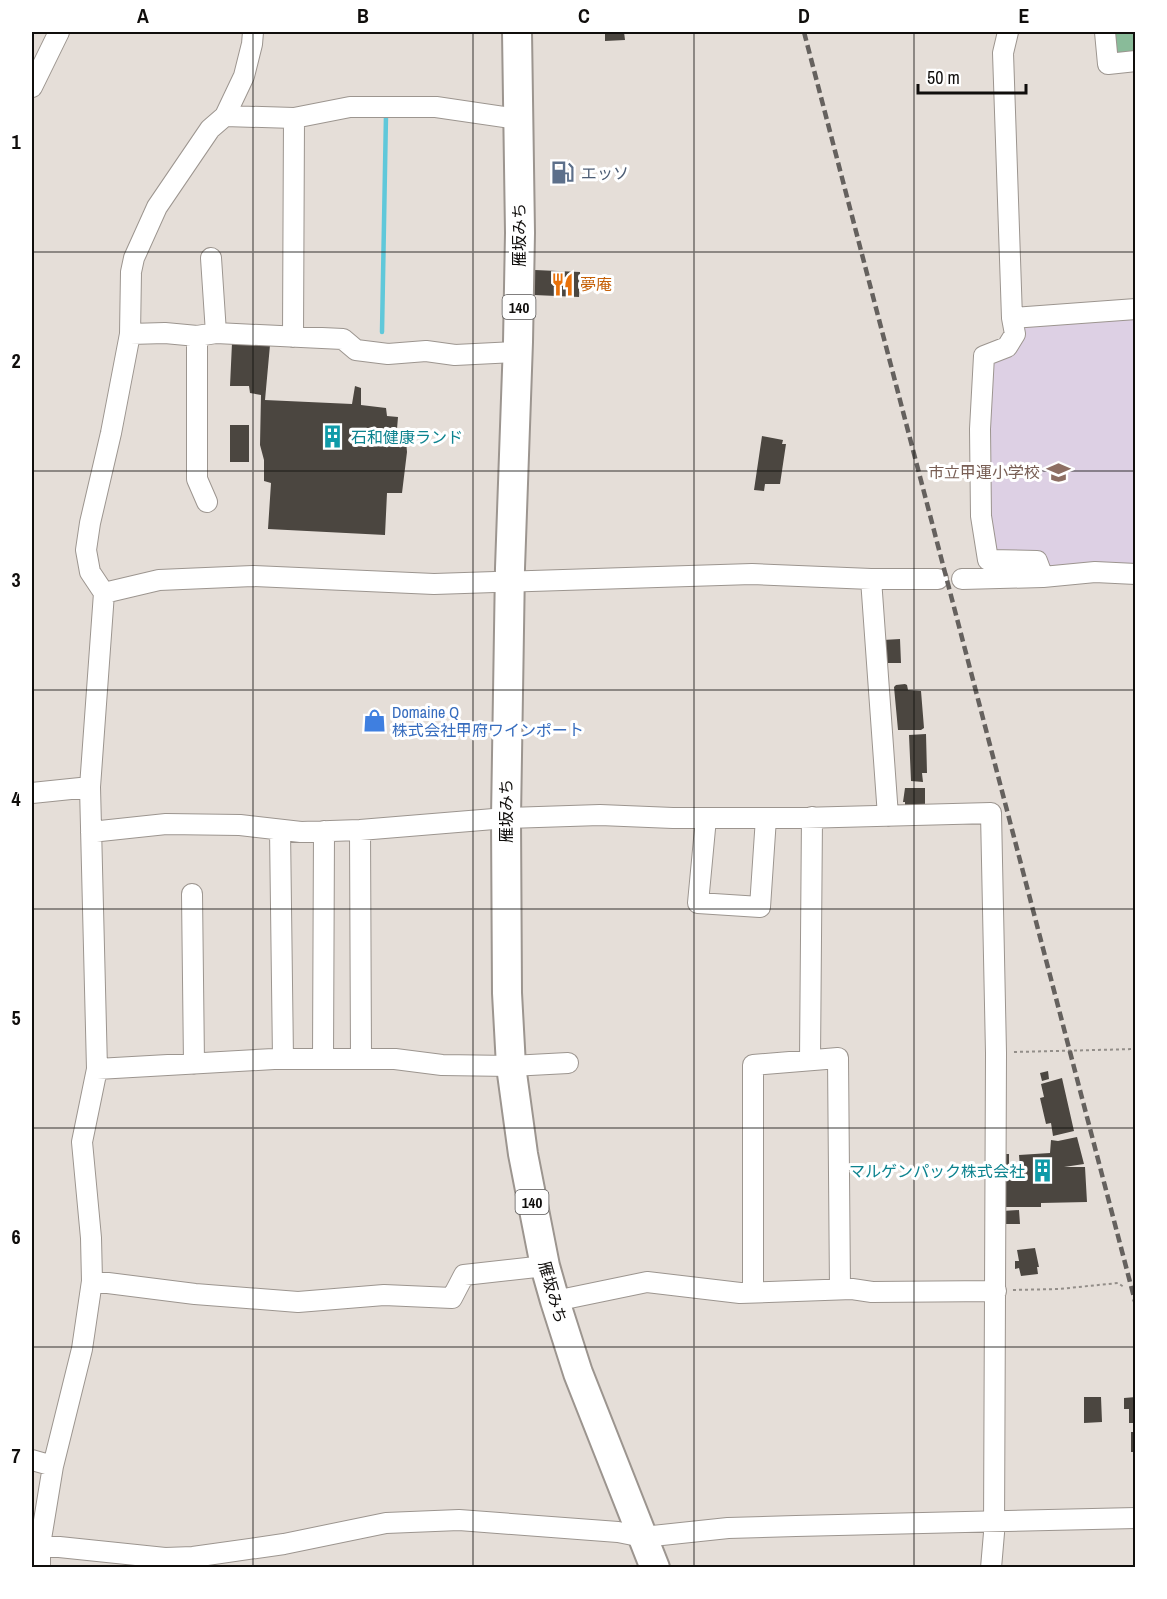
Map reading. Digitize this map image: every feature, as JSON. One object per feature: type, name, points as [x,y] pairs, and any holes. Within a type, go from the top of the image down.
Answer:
[{"type":"highway","name":"雁坂みち","points":[[517,32],[520,233],[506,818],[507,993],[511,1066],[523,1154],[545,1266],[555,1301],[578,1373],[655,1568]]},
{"type":"street","points":[[32,87],[59,32]]},
{"type":"street","points":[[40,1568],[40,1545],[53,1466],[82,1349],[92,1281],[91,1239],[82,1142],[97,1069],[90,787],[104,593],[90,572],[86,550],[130,334],[131,272],[134,258],[145,229],[157,207],[210,129],[225,116],[244,76],[253,32]]},
{"type":"street","points":[[1008,32],[1003,53],[1012,318],[1015,334],[1007,347],[984,356],[980,429],[981,516],[988,560],[1037,561],[1043,577]]},
{"type":"street","points":[[1105,32],[1108,64],[1136,61]]},
{"type":"street","points":[[225,116],[294,118],[350,107],[436,107],[518,119]]},
{"type":"street","points":[[293,337],[294,118]]},
{"type":"street","points":[[207,502],[197,479],[211,258]]},
{"type":"street","points":[[1012,318],[1136,309]]},
{"type":"street","points":[[130,334],[165,333],[343,339],[356,350],[388,354],[426,351],[456,355],[517,352]]},
{"type":"street","points":[[962,579],[1043,577],[1095,572],[1136,574]]},
{"type":"street","points":[[104,593],[159,580],[253,576],[434,584],[752,574],[871,579],[938,579]]},
{"type":"street","points":[[871,579],[888,816]]},
{"type":"street","points":[[32,793],[90,787]]},
{"type":"street","points":[[91,832],[166,824],[240,825],[301,832],[360,830],[506,818],[600,815],[766,818],[991,813],[996,1053],[994,1520],[991,1568]]},
{"type":"street","points":[[810,1060],[812,817]]},
{"type":"street","points":[[706,818],[698,903],[760,907],[766,818]]},
{"type":"street","points":[[280,830],[283,1059]]},
{"type":"street","points":[[360,830],[361,1059]]},
{"type":"street","points":[[323,1059],[324,831]]},
{"type":"street","points":[[192,894],[194,1064]]},
{"type":"street","points":[[753,1292],[753,1065],[838,1058],[840,1289]]},
{"type":"street","points":[[97,1069],[283,1059],[395,1059],[442,1065],[511,1066],[568,1063]]},
{"type":"street","points":[[92,1281],[195,1294],[298,1302],[384,1296],[452,1298],[464,1275],[545,1266]]},
{"type":"street","points":[[555,1301],[647,1282],[687,1288],[753,1292],[840,1289],[872,1292],[996,1291]]},
{"type":"street","points":[[32,1460],[53,1466]]},
{"type":"street","points":[[40,1545],[165,1558],[194,1557],[284,1544],[386,1523],[459,1520],[618,1532],[643,1537],[729,1528],[1136,1518]]},
{"type":"path","points":[[996,1053],[1136,1049]]},
{"type":"path","points":[[996,1291],[1059,1289],[1118,1283],[1125,1288]]},
{"type":"shaded area","name":"市立甲運小学校","points":[[1135,309],[1135,574],[1095,572],[988,560],[984,356],[1007,347],[1012,318]]},
{"type":"green space","points":[[1105,32],[1135,32],[1135,61],[1108,64]]},
{"type":"building","points":[[605,32],[624,32],[625,40],[605,41]]},
{"type":"building","points":[[535,270],[580,272],[579,297],[534,295]]},
{"type":"building","name":"石和健康ランド","points":[[232,343],[270,345],[265,400],[352,404],[355,386],[361,388],[361,405],[386,408],[387,416],[398,417],[397,429],[405,429],[407,452],[402,493],[387,493],[385,535],[268,529],[271,483],[264,481],[264,460],[260,445],[261,395],[250,393],[249,386],[230,386]]},
{"type":"building","points":[[230,425],[249,425],[249,462],[230,462]]},
{"type":"building","points":[[762,436],[783,440],[782,444],[786,444],[780,484],[765,484],[764,491],[754,490]]},
{"type":"building","points":[[900,639],[901,663],[884,663],[883,640]]},
{"type":"building","points":[[905,684],[908,690],[921,691],[924,728],[921,730],[898,730],[894,687]]},
{"type":"building","points":[[926,734],[927,773],[922,773],[923,782],[911,781],[909,735]]},
{"type":"building","points":[[905,788],[925,788],[925,811],[905,807],[905,802],[903,802]]},
{"type":"building","points":[[1048,1071],[1049,1079],[1042,1081],[1040,1073]]},
{"type":"building","points":[[1062,1078],[1074,1131],[1053,1136],[1051,1123],[1046,1124],[1040,1098],[1044,1097],[1041,1084]]},
{"type":"building","name":"マルゲンパック株式会社","points":[[1077,1137],[1084,1164],[1064,1167],[1085,1167],[1087,1202],[1041,1203],[1041,1207],[1002,1207],[1001,1154],[1009,1154],[1009,1165],[1013,1165],[1013,1168],[1020,1168],[1019,1155],[1050,1153],[1051,1140]]},
{"type":"building","points":[[1019,1210],[1020,1224],[1003,1224],[1002,1211]]},
{"type":"building","points":[[1035,1248],[1038,1274],[1021,1276],[1019,1268],[1015,1269],[1015,1261],[1019,1261],[1017,1250]]},
{"type":"building","points":[[1084,1397],[1101,1397],[1102,1422],[1084,1423]]},
{"type":"building","points":[[1136,1397],[1136,1423],[1129,1423],[1129,1409],[1124,1409],[1124,1398]]},
{"type":"building","points":[[1131,1432],[1136,1432],[1136,1452],[1131,1452]]},
{"type":"waterway","points":[[382,332],[386,115]]},
{"type":"railway","points":[[804,32],[1136,1305]]},
{"type":"place","name":"エッソ","points":[[563,173]]},
{"type":"place","name":"夢庵","points":[[562,284]]},
{"type":"place","name":"石和健康ランド","points":[[333,437]]},
{"type":"place","name":"市立甲運小学校","points":[[1058,472]]},
{"type":"place","name":"Domaine Q 株式会社甲府ワインポート","points":[[374,721]]},
{"type":"place","name":"マルゲンパック株式会社","points":[[1043,1171]]}]
